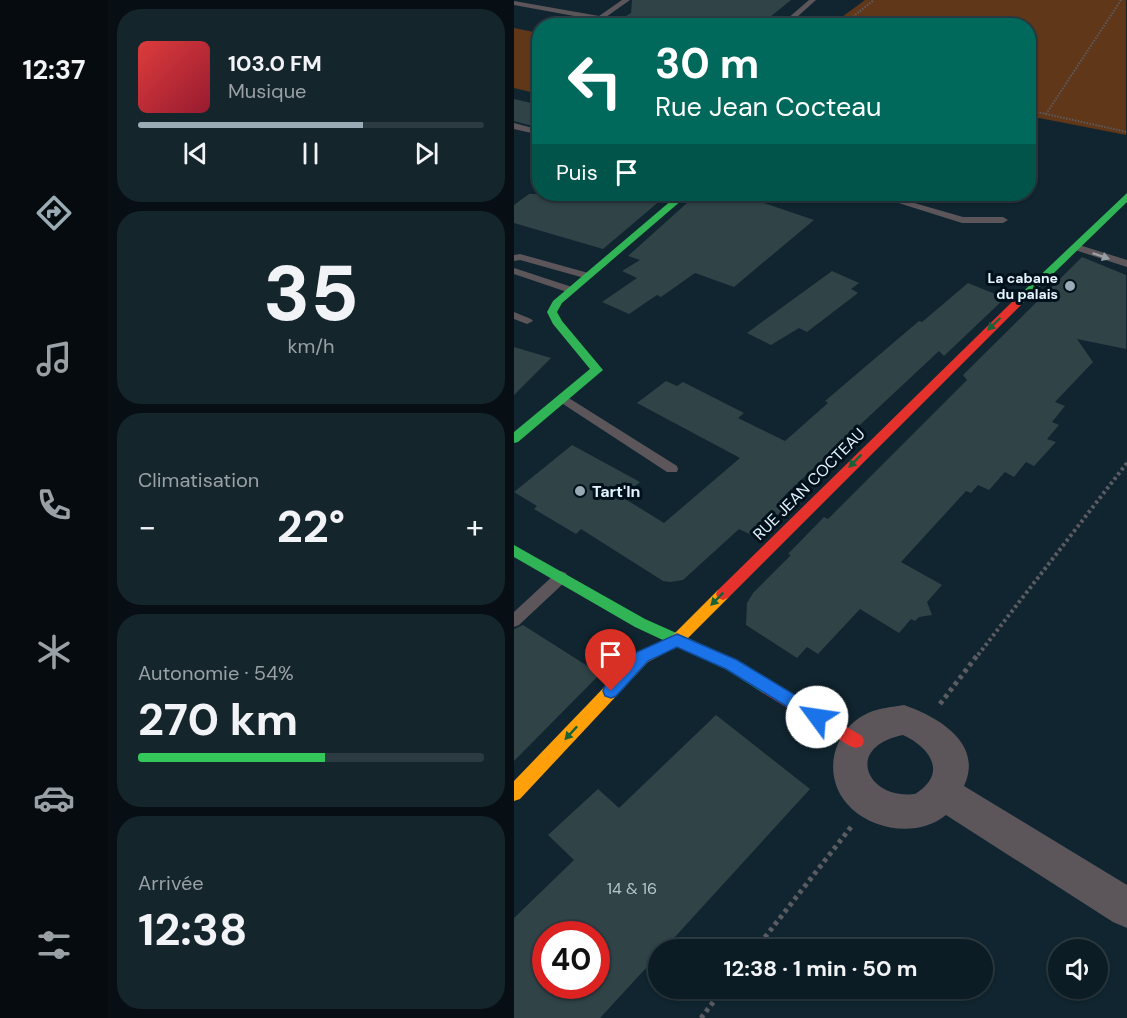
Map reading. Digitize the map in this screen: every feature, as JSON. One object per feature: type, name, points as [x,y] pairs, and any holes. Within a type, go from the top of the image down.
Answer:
[{"type":"street","name":"RUE JEAN COCTEAU","points":[[514,793],[643,657],[677,640],[998,319],[1076,247],[1126,196]]},
{"type":"street","points":[[514,439],[597,370],[557,322],[552,312],[558,301],[676,201]]},
{"type":"street","points":[[514,550],[640,623],[732,665],[856,741]]},
{"type":"street","points":[[904,720],[923,726],[940,738],[950,756],[952,775],[944,794],[930,807],[911,813],[889,811],[870,802],[854,784],[849,762],[856,741],[868,728],[885,721],[904,720]]},
{"type":"street","points":[[944,794],[1126,908]]},
{"type":"lane","points":[[514,3],[600,18],[627,0]]},
{"type":"lane","points":[[792,18],[813,0]]},
{"type":"lane","points":[[514,126],[532,131]]},
{"type":"lane","points":[[898,201],[962,220],[1003,220]]},
{"type":"lane","points":[[1076,247],[1126,264]]},
{"type":"lane","points":[[514,258],[520,257],[588,276]]},
{"type":"lane","points":[[514,271],[571,290]]},
{"type":"lane","points":[[514,315],[527,321]]},
{"type":"lane","points":[[564,399],[672,469]]},
{"type":"lane","points":[[514,621],[561,578]]},
{"type":"path","points":[[851,18],[874,0]]},
{"type":"path","points":[[1046,114],[1121,0]]},
{"type":"path","points":[[1036,112],[1126,132]]},
{"type":"path","points":[[923,726],[1126,463]]},
{"type":"path","points":[[764,939],[870,802]]},
{"type":"path","points":[[701,1018],[716,999]]},
{"type":"shaded area","points":[[865,0],[1126,0],[1126,135],[1036,117],[1036,18],[841,18]]},
{"type":"shaded area","points":[[514,28],[532,32],[532,92],[514,88]]},
{"type":"building","points":[[632,0],[791,0],[769,18],[623,18],[631,13]]},
{"type":"building","points":[[514,99],[532,103],[532,126],[514,121]]},
{"type":"building","points":[[529,194],[532,194],[532,201],[660,201],[603,249],[514,223],[514,205]]},
{"type":"building","points":[[689,201],[767,201],[764,203],[814,220],[734,287],[695,273],[661,297],[657,295],[629,314],[602,302],[637,278],[622,271],[640,260],[628,256]]},
{"type":"building","points":[[1082,257],[1126,275],[1126,349],[1077,339],[1093,362],[1055,402],[1065,406],[1052,422],[1059,425],[1047,439],[1056,442],[1034,466],[1026,462],[1014,477],[1005,472],[989,490],[978,485],[971,493],[966,491],[901,562],[942,585],[927,602],[932,615],[919,617],[915,621],[911,619],[899,633],[860,609],[818,654],[807,647],[797,658],[746,625],[747,603],[753,593],[791,555],[788,554],[824,517],[828,519],[967,380],[963,375]]},
{"type":"building","points":[[832,271],[859,283],[851,289],[858,293],[807,332],[799,328],[771,345],[747,333]]},
{"type":"building","points":[[968,283],[1005,298],[944,356],[939,351],[785,495],[794,500],[756,537],[739,529],[683,580],[663,581],[581,529],[576,534],[534,509],[537,506],[514,492],[572,445],[640,482],[622,497],[664,523],[740,458],[637,403],[666,381],[677,386],[683,382],[744,413],[738,418],[785,441],[828,403],[825,401],[919,321],[922,322]]},
{"type":"building","points":[[514,347],[551,358],[514,395]]},
{"type":"building","points":[[523,625],[600,674],[514,761],[514,629]]},
{"type":"building","points":[[716,715],[810,789],[673,939],[648,939],[648,966],[600,1018],[514,1018],[514,918],[574,860],[548,835],[598,789],[619,808]]},
{"type":"traffic: fast","points":[[1017,303],[1127,196]]},
{"type":"traffic: fast","points":[[514,439],[597,370],[557,322],[552,312],[558,301],[676,201]]},
{"type":"traffic: fast","points":[[514,550],[640,623],[732,665],[769,688]]},
{"type":"traffic: slow","points":[[514,793],[643,657],[677,640],[723,594]]},
{"type":"traffic: jam","points":[[723,594],[1017,303]]},
{"type":"traffic: jam","points":[[769,688],[856,741]]},
{"type":"place","name":"La cabane du palais","points":[[1070,286]]},
{"type":"place","name":"Tart'In","points":[[580,491]]},
{"type":"route","points":[[611,691],[643,657],[677,640],[732,665],[817,717]]}]
